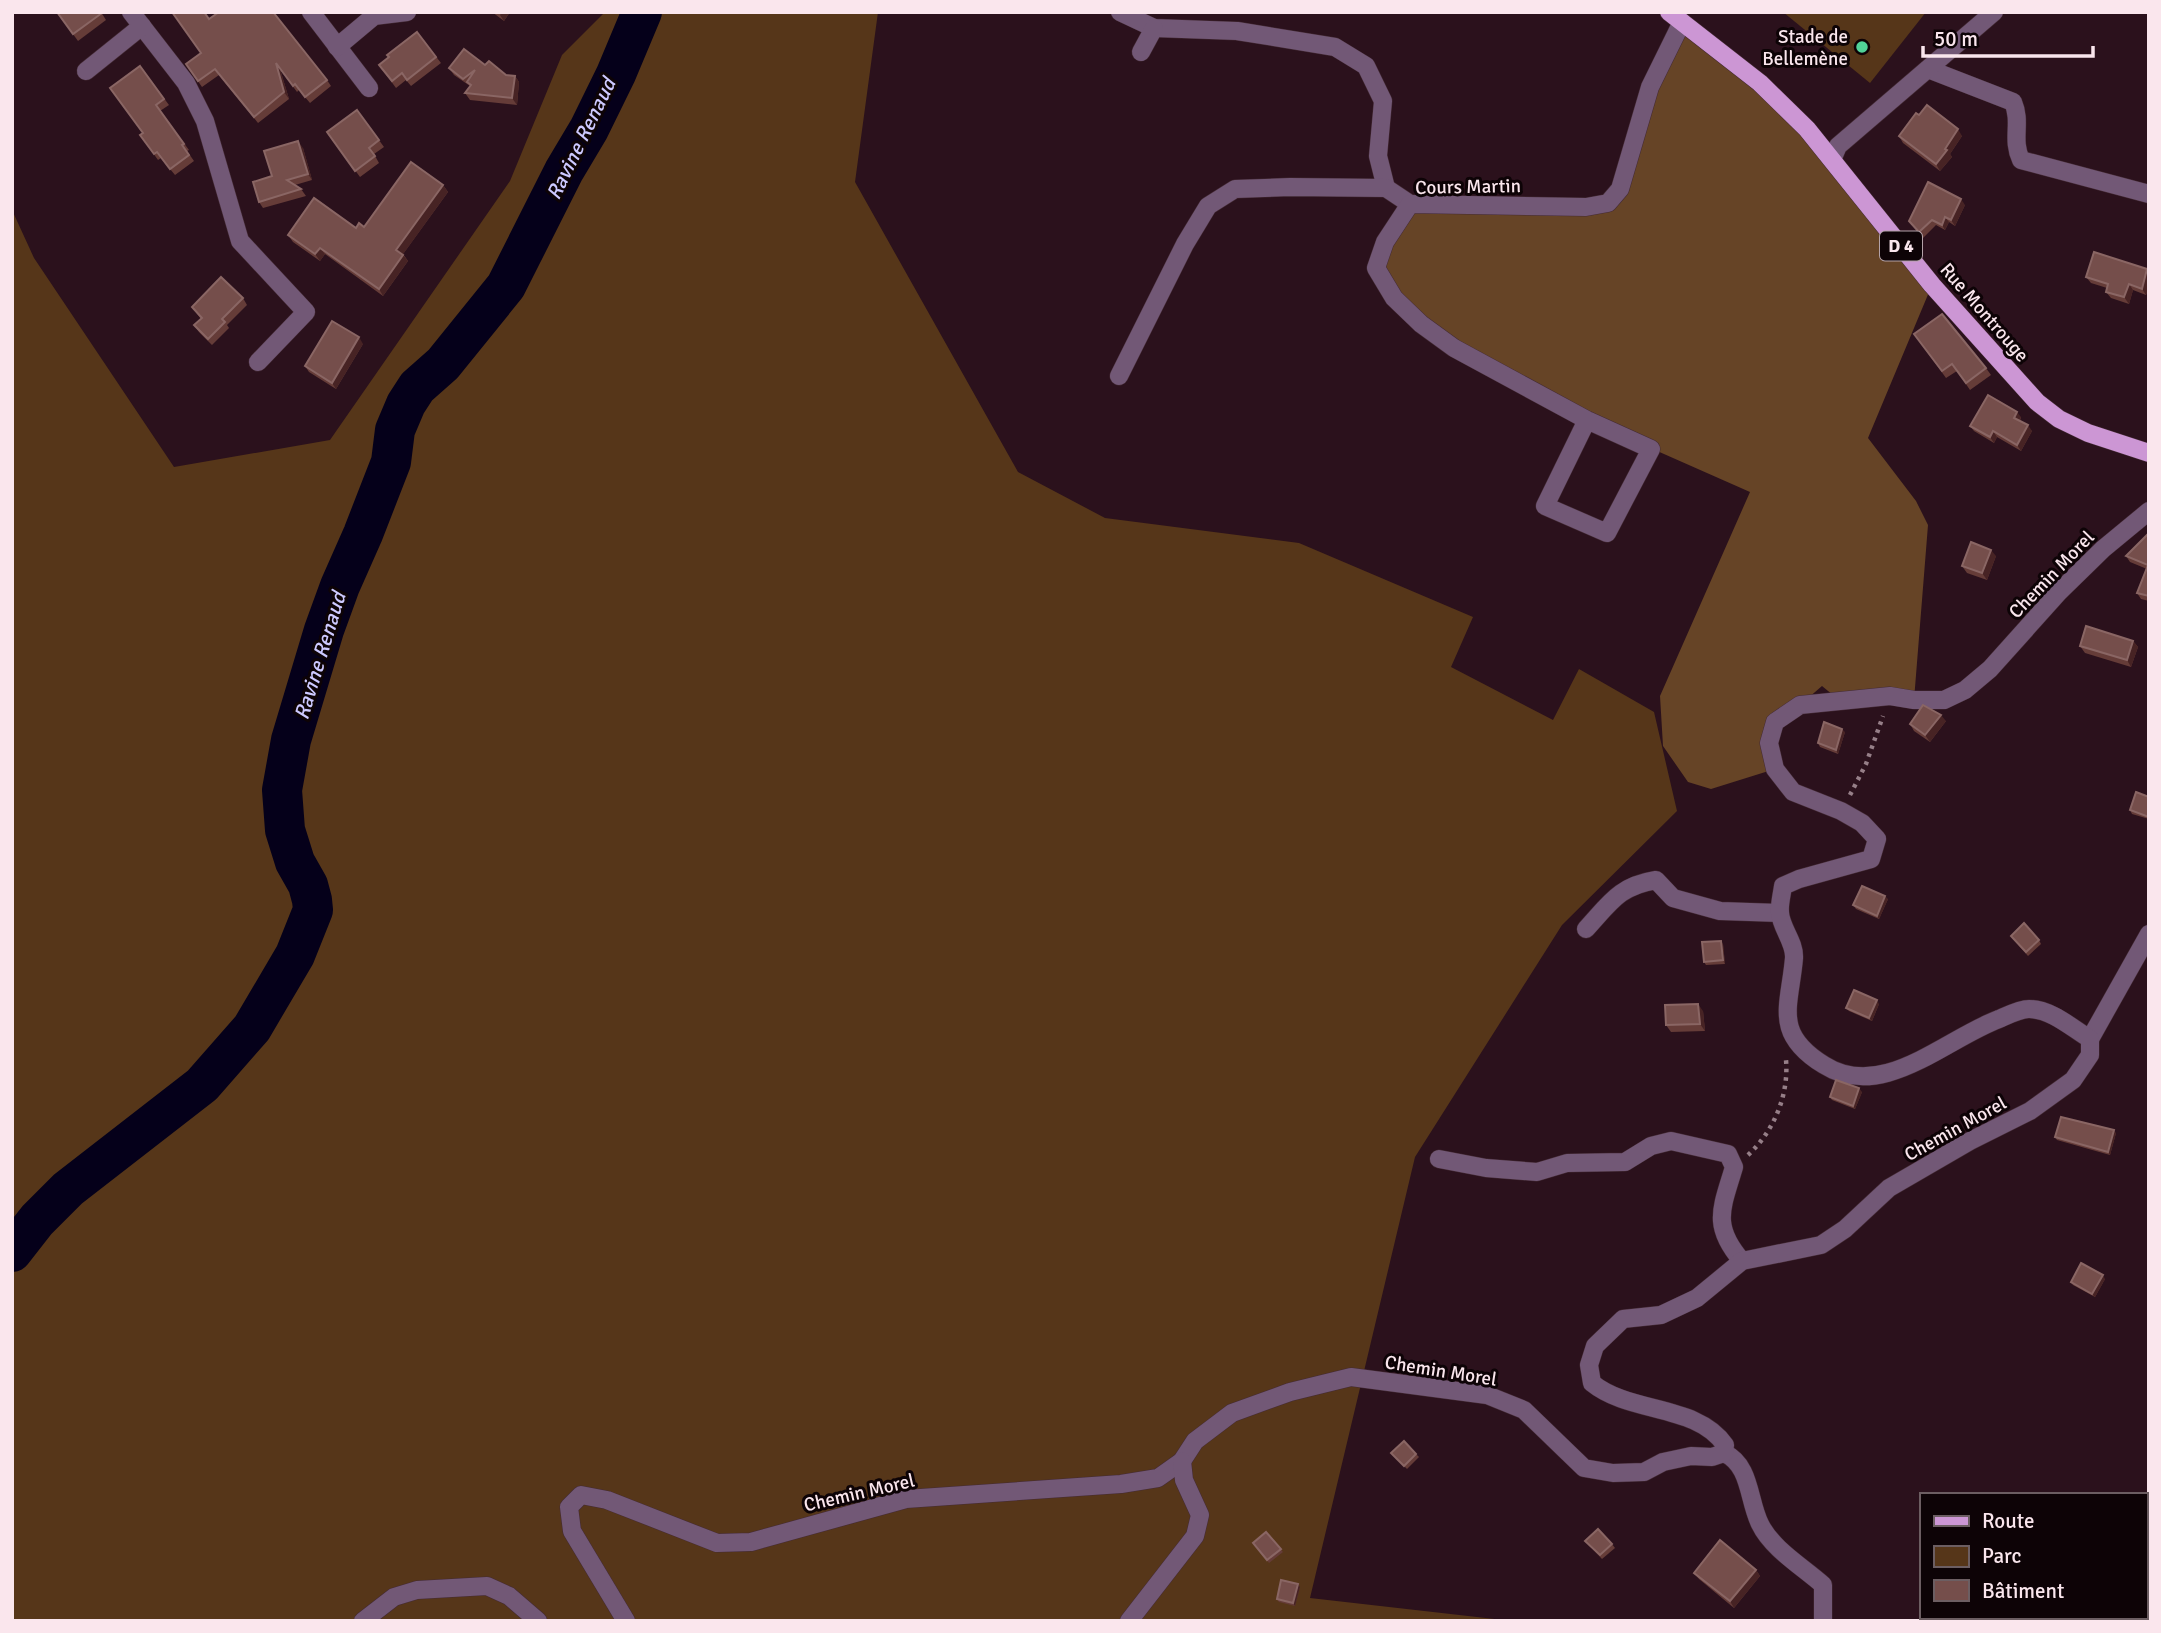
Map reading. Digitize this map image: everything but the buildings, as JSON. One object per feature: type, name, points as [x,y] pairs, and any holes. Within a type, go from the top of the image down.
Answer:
[{"type":"main road","name":"Rue Montrouge","points":[[1675,17],[1760,83],[1807,129],[1932,285],[2037,402],[2059,419],[2088,433],[2149,453]]},
{"type":"street","points":[[311,12],[369,88]]},
{"type":"street","points":[[337,47],[374,16],[407,12]]},
{"type":"street","points":[[1120,12],[1154,28],[1237,31],[1335,47],[1366,66],[1383,101],[1378,156],[1386,188]]},
{"type":"street","points":[[1832,160],[1838,146],[1994,12]]},
{"type":"street","name":"Cours Martin","points":[[1587,420],[1545,506],[1607,533],[1651,449],[1587,420],[1454,348],[1394,298],[1376,268],[1385,242],[1410,204],[1586,206],[1608,203],[1620,189],[1650,87],[1675,17]]},
{"type":"street","points":[[86,71],[137,19],[186,83],[205,121],[240,241],[306,312],[258,362]]},
{"type":"street","points":[[1141,52],[1154,28]]},
{"type":"street","points":[[1928,69],[2013,102],[2019,115],[2016,149],[2021,160],[2149,194]]},
{"type":"street","points":[[1119,376],[1185,244],[1208,206],[1235,189],[1386,188],[1410,204]]},
{"type":"street","name":"Chemin Morel","points":[[1841,811],[1793,792],[1775,769],[1769,743],[1775,722],[1800,705],[1890,696],[1914,700],[1944,700],[1965,690],[1990,669],[2059,592],[2103,549],[2149,512]]},
{"type":"street","points":[[1841,811],[1862,823],[1877,839],[1871,859],[1783,886],[1780,914],[1794,955],[1786,1015],[1795,1037],[1810,1057],[1834,1072],[1859,1078],[1888,1073],[1921,1059],[1982,1025],[2026,1008],[2044,1010],[2090,1039]]},
{"type":"street","points":[[1586,929],[1620,891],[1641,882],[1656,880],[1673,898],[1720,911],[1780,914]]},
{"type":"street","name":"Chemin Morel","points":[[626,1621],[572,1531],[569,1507],[581,1495],[607,1500],[718,1543],[751,1542],[906,1499],[1121,1484],[1158,1478],[1182,1461],[1195,1441],[1232,1413],[1290,1392],[1351,1377],[1487,1395],[1524,1410],[1584,1468],[1613,1473],[1644,1472],[1663,1462],[1691,1456],[1712,1457],[1724,1453],[1725,1445],[1718,1434],[1689,1418],[1621,1400],[1599,1389],[1592,1383],[1588,1365],[1595,1346],[1623,1319],[1661,1315],[1697,1298],[1742,1261],[1821,1245],[1845,1228],[1889,1188],[1970,1141],[2030,1111],[2073,1080],[2091,1055],[2090,1039],[2149,934]]},
{"type":"street","points":[[1439,1159],[1486,1168],[1537,1172],[1567,1163],[1625,1162],[1651,1146],[1671,1141],[1728,1154],[1734,1167],[1720,1214],[1729,1247],[1742,1261]]},
{"type":"street","points":[[1724,1453],[1735,1458],[1745,1477],[1759,1523],[1767,1535],[1824,1585],[1824,1621]]},
{"type":"street","points":[[1129,1621],[1195,1536],[1200,1515],[1184,1480],[1182,1461]]},
{"type":"street","points":[[363,1621],[394,1597],[417,1591],[487,1586],[509,1595],[538,1621]]},
{"type":"path","points":[[1841,811],[1866,764],[1890,696]]},
{"type":"path","points":[[1734,1167],[1753,1150],[1778,1112],[1786,1091],[1786,1055],[1795,1037]]},
{"type":"green space","points":[[605,12],[878,12],[855,182],[1018,472],[1105,518],[1299,543],[1473,617],[1451,667],[1553,720],[1579,669],[1654,712],[1677,811],[1562,925],[1415,1157],[1310,1598],[1512,1621],[12,1621],[12,210],[34,258],[174,467],[330,440],[510,181],[562,55]]},
{"type":"green space","name":"Stade de Bellemène","points":[[1783,12],[1926,12],[1870,83]]},
{"type":"shaded area","points":[[1682,22],[1760,83],[1932,285],[1868,438],[1916,501],[1928,525],[1914,700],[1839,700],[1822,686],[1775,722],[1775,769],[1711,789],[1688,782],[1663,746],[1660,696],[1750,492],[1587,420],[1454,348],[1376,268],[1410,204],[1608,203]]},
{"type":"waterway","name":"Ravine Renaud","points":[[12,1252],[37,1220],[68,1189],[202,1085],[252,1028],[295,955],[313,910],[308,885],[295,862],[285,830],[282,790],[291,740],[324,630],[391,462],[395,430],[417,387],[443,364],[506,286],[564,171],[589,129],[642,12]]},
{"type":"place","name":"Stade de Bellemène","points":[[1862,47]]}]
